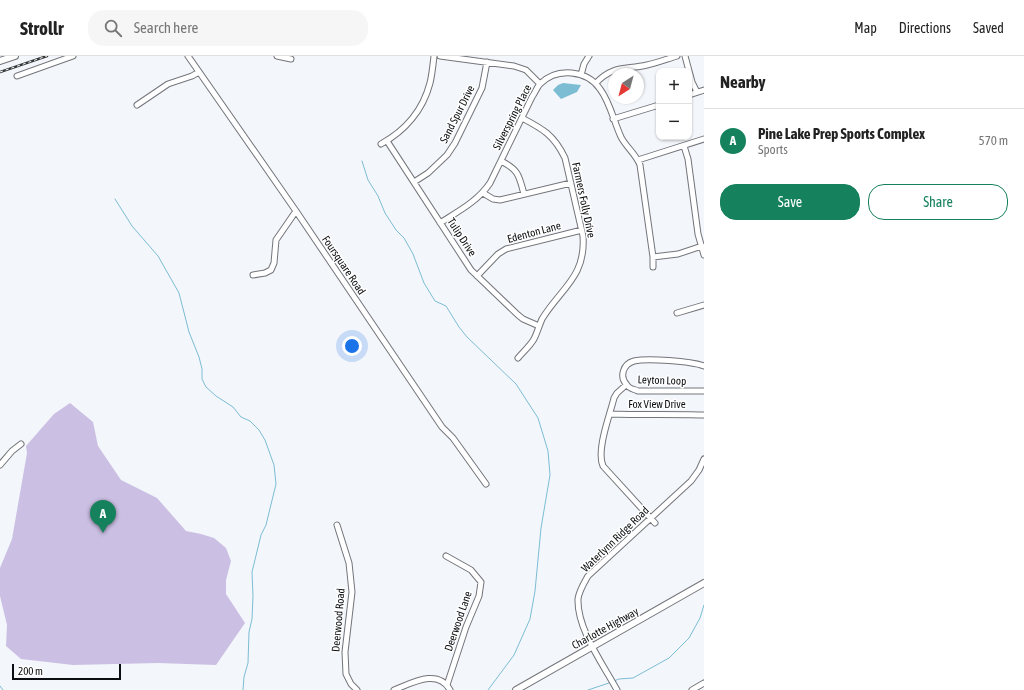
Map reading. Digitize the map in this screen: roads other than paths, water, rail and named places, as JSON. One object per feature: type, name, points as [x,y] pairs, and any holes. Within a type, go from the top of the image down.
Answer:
[{"type":"main road","points":[[0,61],[15,56]]},
{"type":"main road","name":"Charlotte Highway","points":[[516,690],[704,583]]},
{"type":"street","points":[[17,76],[73,56]]},
{"type":"street","name":"Foursquare Road","points":[[188,56],[296,211],[442,427],[453,438],[486,484]]},
{"type":"street","points":[[277,56],[291,59]]},
{"type":"street","points":[[381,144],[402,130],[415,116],[430,85],[434,56]]},
{"type":"street","points":[[440,56],[520,68],[526,70],[540,84]]},
{"type":"street","points":[[581,75],[584,64],[589,56]]},
{"type":"street","points":[[596,84],[601,77],[613,70],[647,65],[678,56]]},
{"type":"street","points":[[685,56],[692,82],[697,92]]},
{"type":"street","name":"Sand Spur Drive","points":[[414,182],[428,173],[447,155],[455,143],[482,88],[487,62]]},
{"type":"street","points":[[137,105],[168,84],[192,76],[199,72]]},
{"type":"street","name":"Silverspring Place","points":[[440,223],[483,193],[490,183],[540,84],[560,74],[568,72],[581,75],[596,84],[603,92],[622,138],[638,160],[653,257],[653,268]]},
{"type":"street","points":[[692,94],[704,90]]},
{"type":"street","points":[[613,119],[656,107]]},
{"type":"street","name":"Farmers Folly Drive","points":[[518,358],[532,342],[543,318],[576,274],[584,250],[582,230],[565,158],[560,148],[549,134],[522,118]]},
{"type":"street","points":[[638,160],[704,140]]},
{"type":"street","name":"Tulip Drive","points":[[387,141],[471,270],[523,319],[539,326]]},
{"type":"street","points":[[684,146],[688,159],[698,234],[704,255]]},
{"type":"street","points":[[501,161],[515,170],[524,194]]},
{"type":"street","points":[[483,193],[500,200],[571,183]]},
{"type":"street","points":[[253,275],[265,273],[271,270],[274,264],[276,240],[296,211]]},
{"type":"street","name":"Edenton Lane","points":[[477,276],[498,254],[506,249],[582,230]]},
{"type":"street","points":[[653,257],[678,254],[702,246]]},
{"type":"street","points":[[677,313],[704,305]]},
{"type":"street","name":"Leyton Loop","points":[[704,366],[678,361],[636,360],[626,365],[622,375],[626,385],[630,388],[638,390],[704,391]]},
{"type":"street","points":[[626,385],[614,398],[601,449],[601,461],[603,466],[655,523]]},
{"type":"street","name":"Fox View Drive","points":[[610,414],[704,415]]},
{"type":"street","points":[[0,465],[12,451],[21,444]]},
{"type":"street","name":"Waterlynn Ridge Road","points":[[616,688],[592,646],[581,622],[578,598],[588,576],[691,481],[699,470],[704,459]]},
{"type":"street","name":"Deerwood Road","points":[[337,526],[349,563],[352,592],[345,652],[346,674],[351,684],[357,690]]},
{"type":"street","name":"Deerwood Lane","points":[[446,556],[471,570],[481,582],[479,596],[466,627],[448,688]]},
{"type":"street","points":[[394,690],[427,678],[440,679],[448,688]]},
{"type":"street","points":[[692,690],[704,683]]},
{"type":"water","points":[[563,83],[581,85],[577,92],[561,99],[553,90],[558,85]]},
{"type":"waterway","points":[[362,161],[368,180],[378,196],[385,213],[396,230],[404,238],[413,254],[424,283],[435,301],[446,306],[467,337],[516,384],[538,418],[548,451],[550,475],[541,528],[535,591],[530,619],[514,655],[488,690]]},
{"type":"waterway","points":[[115,199],[132,226],[158,256],[179,293],[189,332],[199,357],[202,369],[202,379],[206,387],[216,396],[233,407],[241,417],[250,421],[259,430],[265,440],[274,465],[276,484],[252,572],[252,619],[249,632],[248,663],[244,677],[243,690]]},
{"type":"waterway","points":[[614,681],[633,678],[669,658],[689,638],[700,618],[704,605]]},
{"type":"waterway","points":[[588,690],[609,683]]},
{"type":"waterway","points":[[0,686],[3,690]]},
{"type":"railway","points":[[0,72],[47,56]]},
{"type":"place","name":"Pine Lake Prep Sports Complex","points":[[103,533]]}]
